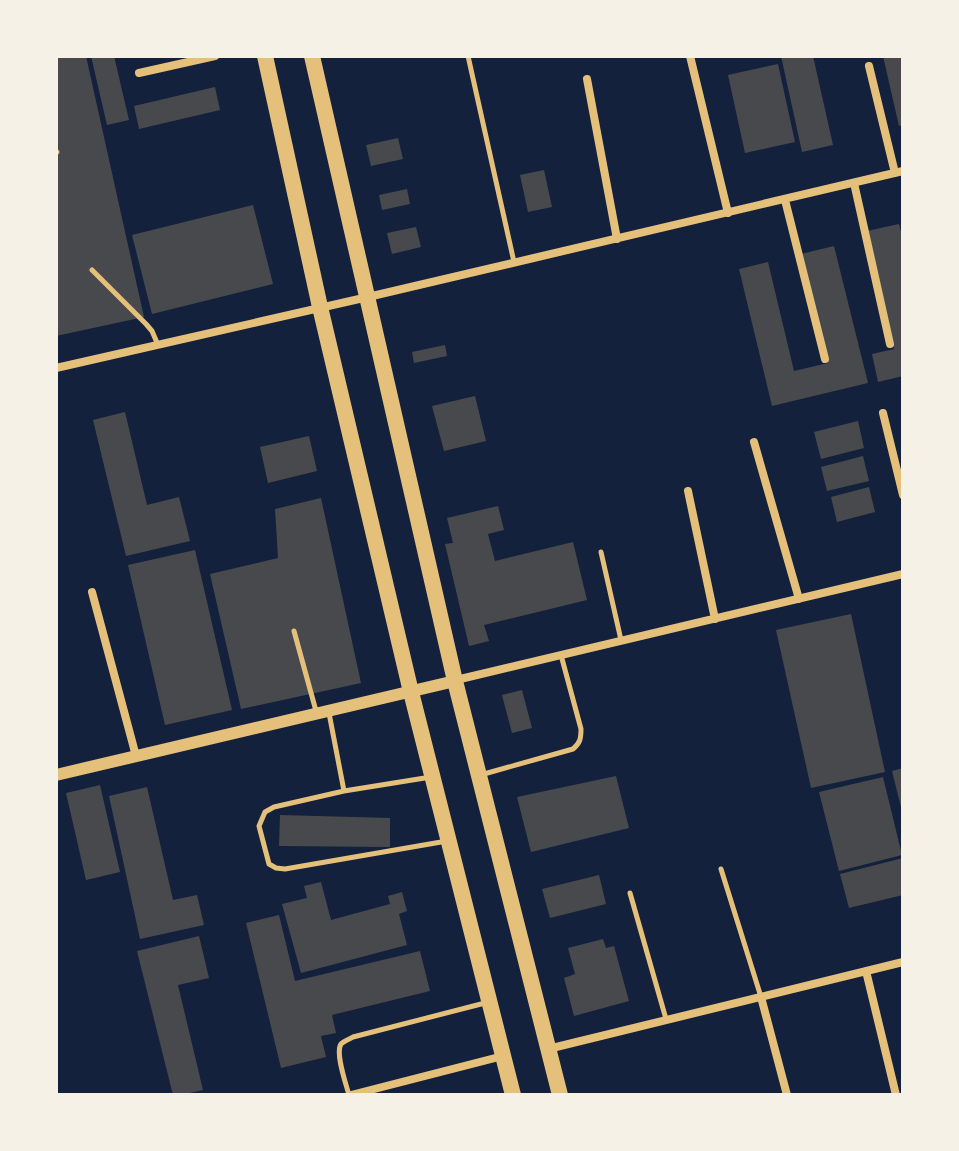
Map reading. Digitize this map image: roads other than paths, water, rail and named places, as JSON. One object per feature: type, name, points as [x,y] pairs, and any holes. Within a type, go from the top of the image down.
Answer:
[{"type":"main road","points":[[265,56],[320,307],[411,692],[513,1095]]},
{"type":"main road","points":[[312,56],[455,681],[560,1095]]},
{"type":"street","points":[[139,73],[215,56]]},
{"type":"street","points":[[690,56],[728,213]]},
{"type":"street","points":[[56,368],[899,172],[869,66]]},
{"type":"street","points":[[587,79],[617,239]]},
{"type":"street","points":[[854,183],[890,344]]},
{"type":"street","points":[[785,200],[825,359]]},
{"type":"street","points":[[883,413],[903,495]]},
{"type":"street","points":[[754,442],[799,599]]},
{"type":"street","points":[[688,491],[715,619]]},
{"type":"street","points":[[56,775],[903,574]]},
{"type":"street","points":[[92,592],[136,756]]},
{"type":"street","points":[[548,1049],[903,962]]},
{"type":"street","points":[[866,971],[896,1095]]},
{"type":"street","points":[[761,997],[787,1095]]},
{"type":"street","points":[[350,1095],[503,1056]]},
{"type":"lane","points":[[468,56],[514,263]]},
{"type":"lane","points":[[92,270],[146,324],[158,345]]},
{"type":"lane","points":[[601,552],[621,641]]},
{"type":"lane","points":[[294,631],[344,791]]},
{"type":"lane","points":[[479,776],[573,749],[579,744],[581,729],[561,655]]},
{"type":"lane","points":[[432,777],[344,791],[274,807],[265,812],[259,826],[269,864],[276,868],[295,868],[448,841]]},
{"type":"lane","points":[[721,869],[761,997]]},
{"type":"lane","points":[[630,893],[667,1020]]},
{"type":"lane","points":[[350,1095],[338,1053],[345,1041],[489,1002]]}]
